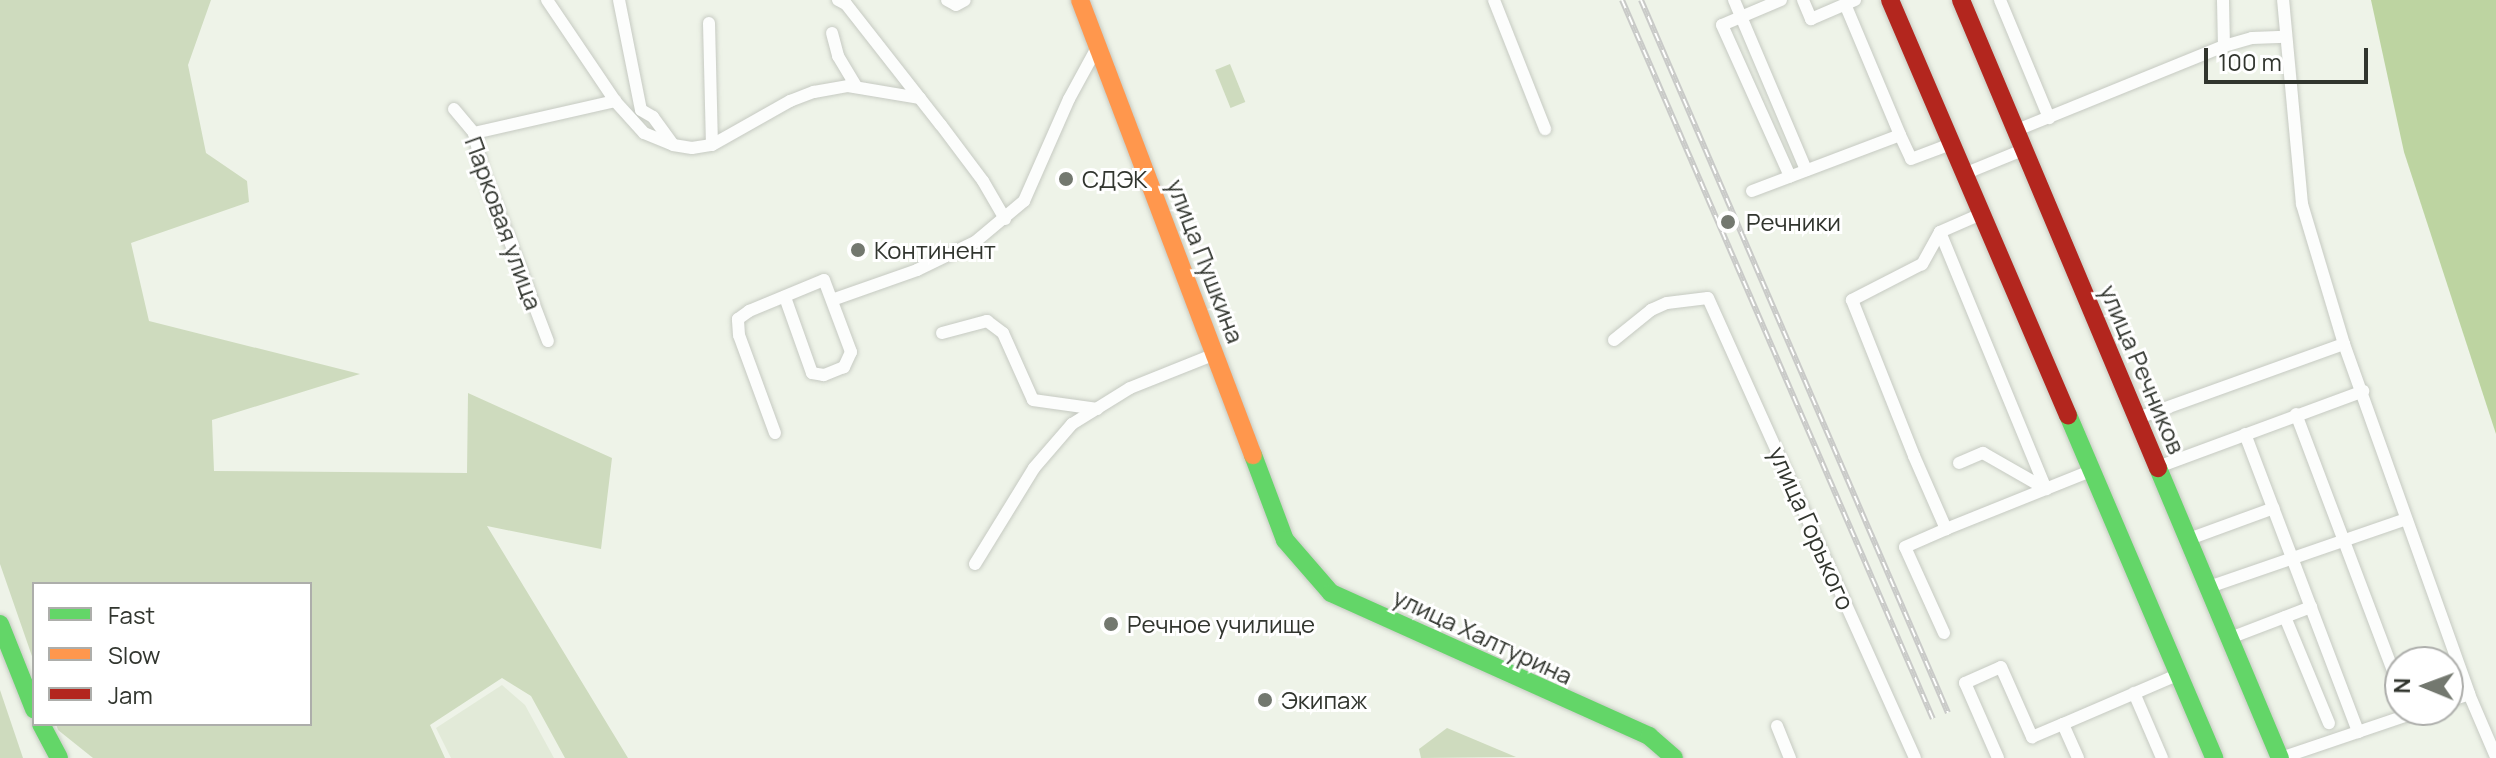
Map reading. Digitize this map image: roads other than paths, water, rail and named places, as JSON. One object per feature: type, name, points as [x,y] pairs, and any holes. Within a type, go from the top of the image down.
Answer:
[{"type":"main road","name":"улица Пушкина","points":[[1080,0],[1285,540]]},
{"type":"main road","points":[[1890,0],[2214,758]]},
{"type":"main road","name":"улица Речников","points":[[1961,0],[2281,758]]},
{"type":"main road","name":"улица Халтурина","points":[[1285,540],[1331,593],[1649,736],[1674,758]]},
{"type":"main road","points":[[0,624],[32,704]]},
{"type":"main road","points":[[42,726],[59,758]]},
{"type":"street","points":[[547,0],[615,101],[644,133],[673,145],[692,148],[712,145],[790,101],[814,92],[856,86],[920,98]]},
{"type":"street","points":[[619,0],[624,10],[641,110],[653,117],[673,145]]},
{"type":"street","points":[[947,0],[956,5],[965,0]]},
{"type":"street","points":[[1494,0],[1545,129]]},
{"type":"street","points":[[1734,0],[1806,170]]},
{"type":"street","points":[[1781,0],[1722,25],[1790,176]]},
{"type":"street","points":[[1803,0],[1811,19],[1850,2],[1911,159],[1951,144]]},
{"type":"street","points":[[2000,0],[2049,118]]},
{"type":"street","points":[[2223,0],[2224,46]]},
{"type":"street","points":[[2283,0],[2302,204],[2344,344],[2469,694],[2496,757]]},
{"type":"street","points":[[844,1],[983,181],[1005,219]]},
{"type":"street","points":[[709,23],[712,145]]},
{"type":"street","points":[[832,33],[838,56],[856,86]]},
{"type":"street","points":[[2017,130],[2224,46],[2252,38],[2285,37]]},
{"type":"street","points":[[832,300],[917,270],[975,242],[1024,201],[1069,99],[1099,44]]},
{"type":"street","points":[[474,133],[615,101]]},
{"type":"street","name":"Парковая улица","points":[[454,109],[474,133],[483,171],[548,341]]},
{"type":"street","points":[[1752,191],[1900,135]]},
{"type":"street","points":[[1964,174],[2025,149]]},
{"type":"street","points":[[1946,529],[1852,300],[1922,264],[1940,232],[1981,214]]},
{"type":"street","points":[[1940,232],[2046,489]]},
{"type":"street","points":[[775,433],[737,327],[743,314],[824,280],[848,342],[850,360],[844,367],[824,375],[812,373],[807,367],[785,297]]},
{"type":"street","name":"улица Горького","points":[[1614,340],[1651,310],[1667,303],[1708,298],[1915,758]]},
{"type":"street","points":[[942,333],[987,321],[1003,333],[1033,400],[1097,409]]},
{"type":"street","points":[[2138,418],[2344,344]]},
{"type":"street","points":[[975,564],[1034,468],[1072,424],[1130,388],[1215,354]]},
{"type":"street","points":[[2158,467],[2363,391]]},
{"type":"street","points":[[2296,414],[2384,647]]},
{"type":"street","points":[[2245,434],[2358,732]]},
{"type":"street","points":[[1959,463],[1983,453],[2046,489]]},
{"type":"street","points":[[1944,633],[1905,547],[2093,470]]},
{"type":"street","points":[[2189,539],[2274,508]]},
{"type":"street","points":[[2209,587],[2406,519]]},
{"type":"street","points":[[2230,638],[2311,607]]},
{"type":"street","points":[[2285,617],[2329,723]]},
{"type":"street","points":[[1998,758],[1965,683],[2001,667],[2032,737],[2179,674]]},
{"type":"street","points":[[2134,693],[2162,758]]},
{"type":"street","points":[[2464,696],[2469,694]]},
{"type":"street","points":[[2281,758],[2384,722]]},
{"type":"street","points":[[2063,724],[2078,758]]},
{"type":"street","points":[[1777,726],[1790,758]]},
{"type":"railway","points":[[1622,0],[1933,719]]},
{"type":"railway","points":[[1641,0],[1948,713]]},
{"type":"place","name":"СДЭК","points":[[1066,179]]},
{"type":"place","name":"Речники","points":[[1728,222]]},
{"type":"place","name":"Континент","points":[[858,250]]},
{"type":"place","name":"Речное училище","points":[[1111,624]]},
{"type":"place","name":"Экипаж","points":[[1265,700]]}]
